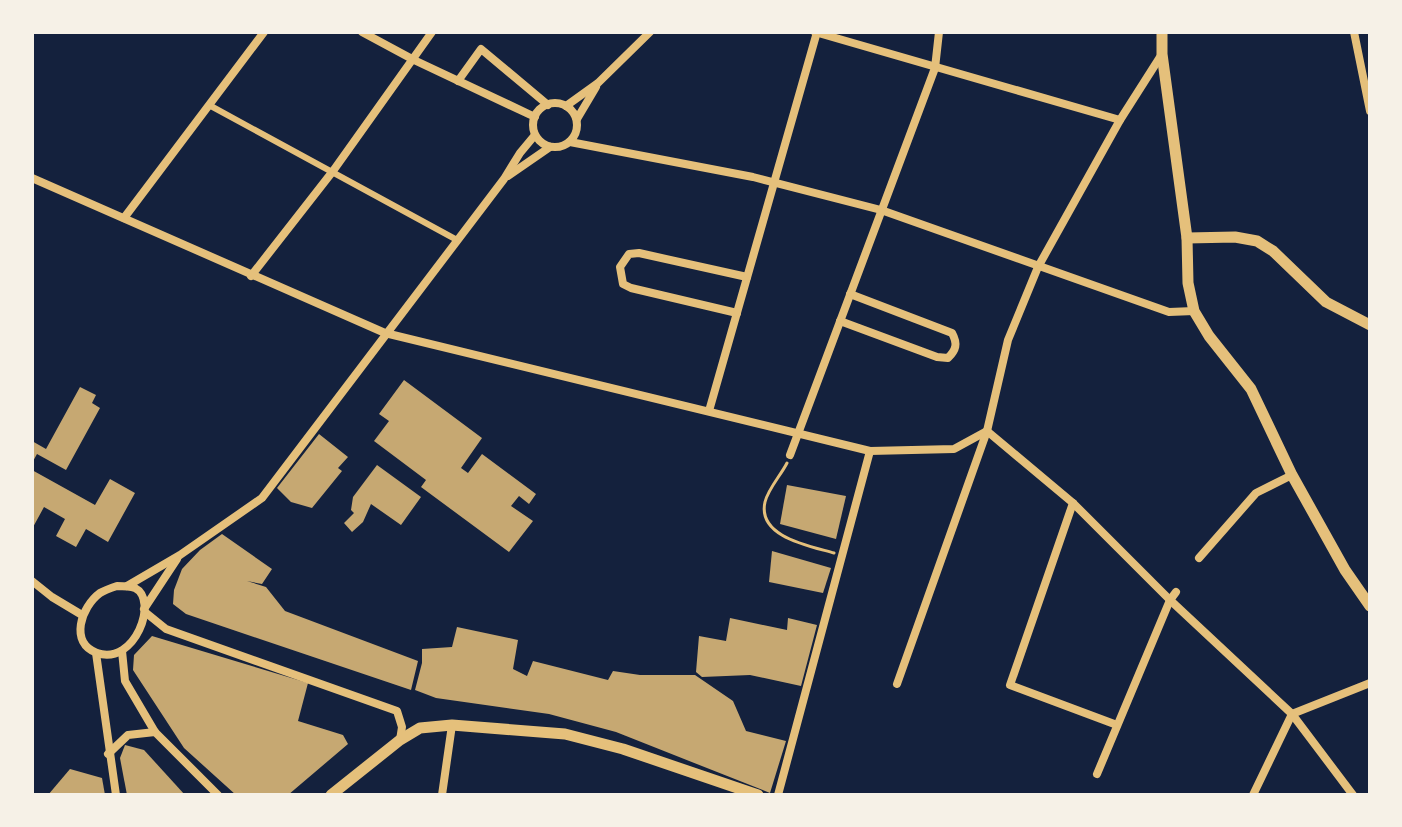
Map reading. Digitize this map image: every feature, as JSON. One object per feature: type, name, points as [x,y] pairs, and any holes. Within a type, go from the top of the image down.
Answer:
[{"type":"street","points":[[124,218],[264,32]]},
{"type":"street","points":[[362,32],[535,117]]},
{"type":"street","points":[[251,276],[333,171],[432,32]]},
{"type":"street","points":[[458,81],[481,49],[548,105],[566,106],[598,83],[650,32]]},
{"type":"street","points":[[709,411],[816,32],[1120,120]]},
{"type":"street","points":[[790,455],[935,68],[939,32]]},
{"type":"street","points":[[1162,32],[1162,54],[1187,238],[1188,283],[1194,311],[1209,336],[1251,389],[1292,475],[1345,570],[1370,606]]},
{"type":"street","points":[[1354,32],[1370,111]]},
{"type":"street","points":[[897,684],[987,431],[1008,340],[1038,267],[1120,120],[1162,54]]},
{"type":"street","points":[[504,179],[550,147],[564,146],[570,142],[598,83]]},
{"type":"street","points":[[209,105],[457,240]]},
{"type":"street","points":[[127,586],[180,555],[262,498],[504,179],[535,135],[535,117],[548,105]]},
{"type":"street","points":[[566,106],[585,136],[608,148]]},
{"type":"street","points":[[535,135],[550,147]]},
{"type":"street","points":[[570,142],[774,183],[881,210],[1169,312],[1194,311]]},
{"type":"street","points":[[32,178],[385,333],[870,451],[954,449],[987,431]]},
{"type":"street","points":[[1187,238],[1235,237],[1257,241],[1273,251],[1326,302],[1370,325]]},
{"type":"street","points":[[737,313],[631,288],[623,284],[620,267],[629,254],[639,253],[747,277]]},
{"type":"street","points":[[840,321],[937,357],[948,358],[955,350],[957,342],[952,333],[850,294]]},
{"type":"street","points":[[987,431],[1073,503],[1170,600],[1292,714],[1353,795]]},
{"type":"street","points":[[778,795],[870,451]]},
{"type":"street","points":[[1199,558],[1256,493],[1292,475]]},
{"type":"street","points":[[1073,503],[1010,685],[1117,725]]},
{"type":"street","points":[[180,555],[145,611],[138,635],[122,651],[113,655],[96,653],[87,648],[81,637],[82,615],[99,594],[117,586],[127,586],[141,593],[145,611],[166,629],[397,711],[402,727],[400,740]]},
{"type":"street","points":[[32,581],[82,615]]},
{"type":"street","points":[[1097,774],[1176,592]]},
{"type":"street","points":[[122,651],[125,681],[155,732],[218,795]]},
{"type":"street","points":[[96,653],[116,795]]},
{"type":"street","points":[[1253,795],[1292,714],[1370,683]]},
{"type":"street","points":[[442,795],[452,725]]},
{"type":"street","points":[[331,795],[400,740],[420,728],[452,725],[565,734],[623,749],[740,792],[758,795]]},
{"type":"street","points":[[108,754],[128,735],[155,732]]},
{"type":"path","points":[[790,455],[765,499],[764,512],[772,529],[795,541],[841,555]]},
{"type":"building","points":[[404,380],[482,438],[461,468],[468,473],[482,454],[536,494],[529,504],[519,496],[511,506],[533,521],[509,552],[421,487],[426,480],[374,441],[389,421],[379,414]]},
{"type":"building","points":[[80,387],[96,395],[92,403],[100,408],[66,470],[37,454],[32,463],[32,441],[46,449]]},
{"type":"building","points":[[319,434],[348,457],[338,468],[342,471],[312,508],[291,502],[277,488]]},
{"type":"building","points":[[377,465],[421,497],[401,525],[371,504],[363,522],[352,532],[344,523],[354,513],[351,510],[353,497]]},
{"type":"building","points":[[32,470],[95,505],[110,479],[135,493],[108,542],[86,529],[76,547],[56,536],[65,519],[44,507],[32,529]]},
{"type":"building","points":[[787,485],[846,496],[836,539],[780,524]]},
{"type":"building","points":[[222,534],[272,569],[262,584],[247,581],[266,587],[285,611],[418,661],[411,690],[186,614],[173,604],[174,590],[182,569],[200,550]]},
{"type":"building","points":[[772,551],[831,568],[823,593],[769,582]]},
{"type":"building","points":[[730,618],[787,630],[788,618],[817,625],[801,686],[750,675],[702,677],[696,672],[699,636],[726,641]]},
{"type":"building","points":[[457,627],[518,640],[513,669],[527,676],[533,661],[608,680],[613,671],[640,675],[695,675],[733,701],[746,731],[786,741],[770,793],[616,732],[549,714],[436,698],[415,690],[422,649],[452,647]]},
{"type":"building","points":[[152,636],[308,683],[298,721],[343,735],[348,744],[288,795],[236,795],[184,748],[133,670],[134,655]]},
{"type":"building","points":[[125,745],[144,750],[185,795],[127,795],[120,758]]},
{"type":"building","points":[[70,769],[102,778],[105,795],[48,795]]}]
